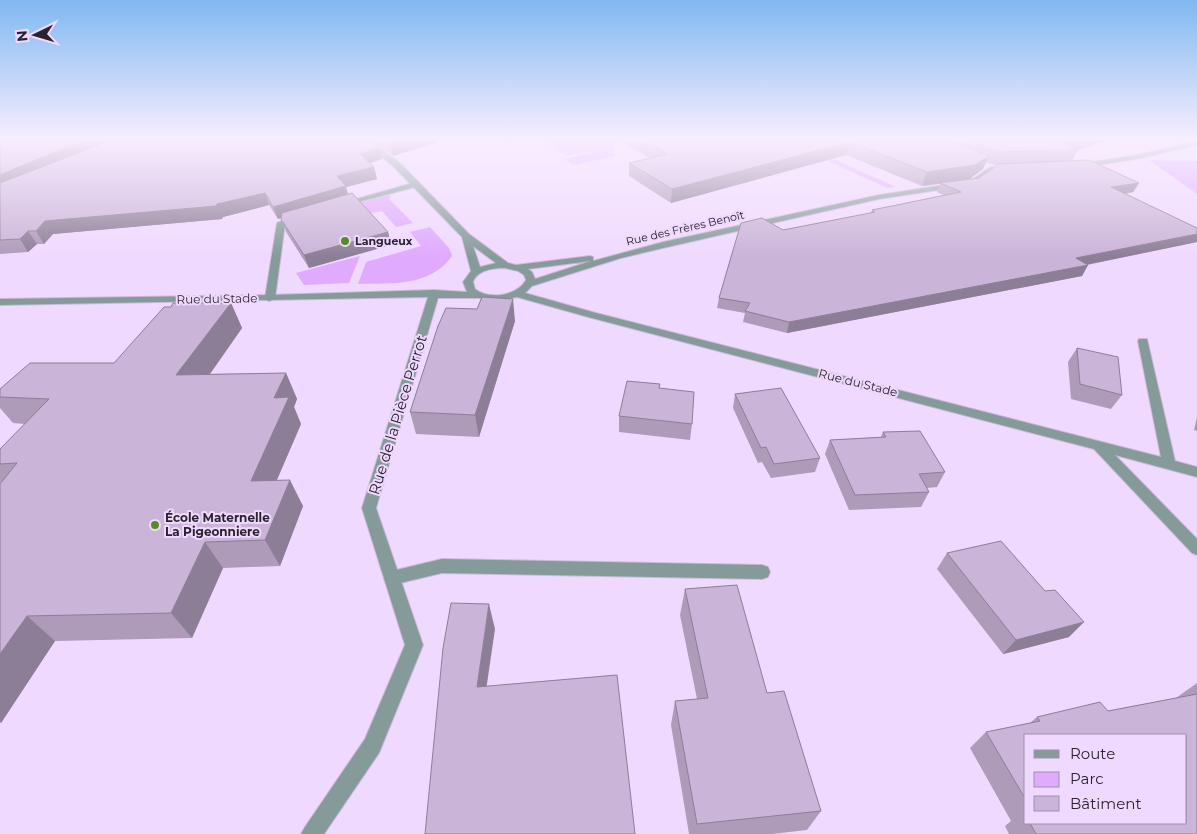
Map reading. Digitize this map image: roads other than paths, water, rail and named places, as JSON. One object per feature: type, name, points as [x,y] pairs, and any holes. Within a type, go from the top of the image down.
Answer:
[{"type":"street","points":[[411,179],[466,236],[505,265]]},
{"type":"street","name":"Rue des Frères Benoît","points":[[530,284],[618,256],[879,197],[972,183],[977,179]]},
{"type":"street","points":[[335,206],[416,184]]},
{"type":"street","points":[[270,298],[281,223],[307,214]]},
{"type":"street","points":[[466,236],[476,271]]},
{"type":"street","name":"Rue des Frères Benoît","points":[[505,265],[518,267],[618,256]]},
{"type":"street","points":[[479,295],[468,286],[476,271],[486,267],[505,265]]},
{"type":"street","points":[[518,267],[528,273],[531,278],[530,284],[519,294]]},
{"type":"street","name":"Rue du Stade","points":[[434,293],[469,281]]},
{"type":"street","name":"Rue du Stade","points":[[0,302],[270,298],[434,293],[479,295],[498,298],[519,294],[592,315],[1197,472]]},
{"type":"street","name":"Rue de la Pièce Perrot","points":[[312,834],[372,746],[414,645],[369,508],[434,293]]},
{"type":"street","points":[[1143,341],[1169,464]]},
{"type":"street","points":[[1099,446],[1197,549]]},
{"type":"street","points":[[392,578],[442,566],[762,572]]},
{"type":"place","name":"Langueux","points":[[345,241]]},
{"type":"place","name":"École Maternelle La Pigeonniere","points":[[155,525]]}]
